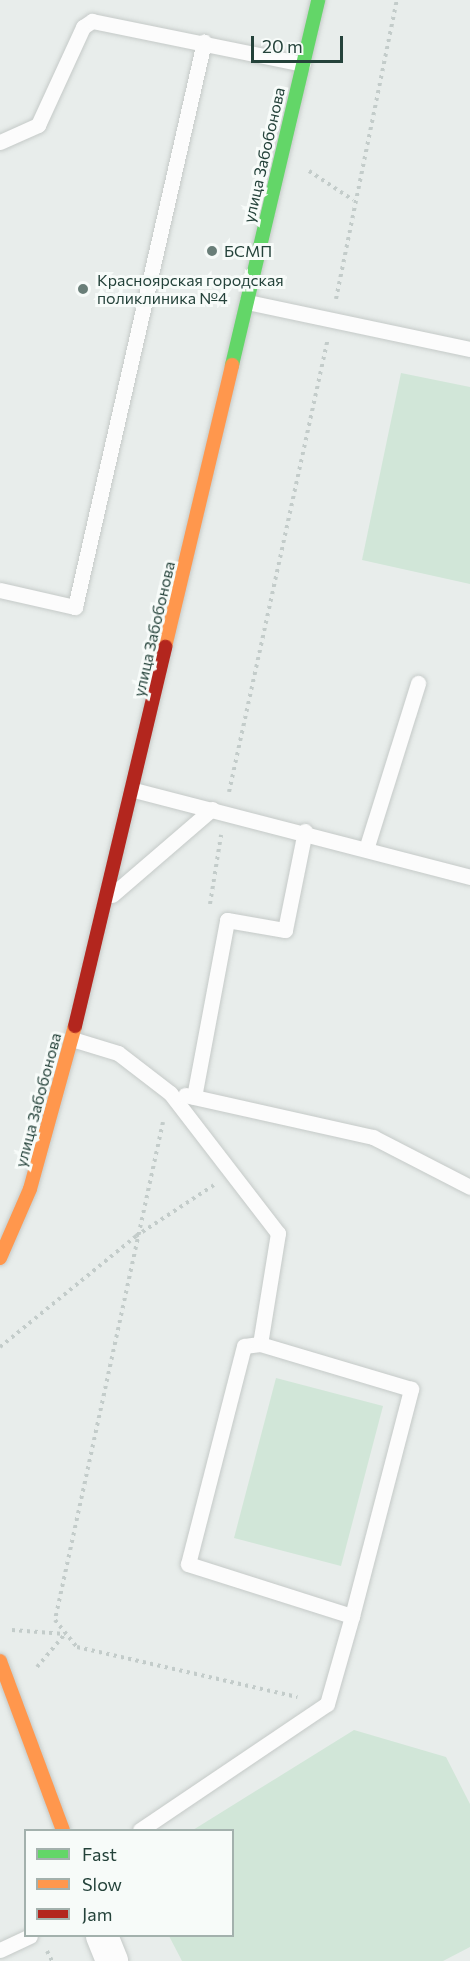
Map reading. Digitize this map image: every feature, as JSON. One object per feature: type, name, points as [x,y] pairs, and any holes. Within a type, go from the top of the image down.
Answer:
[{"type":"street","name":"улица Забобонова","points":[[0,1258],[30,1189],[72,1040],[134,790],[318,0]]},
{"type":"street","points":[[0,1661],[63,1829]]},
{"type":"street","points":[[103,1937],[112,1961]]},
{"type":"lane","points":[[0,142],[38,125],[83,27],[92,21],[303,64]]},
{"type":"lane","points":[[0,590],[75,607],[204,42]]},
{"type":"lane","points":[[247,302],[470,349]]},
{"type":"lane","points":[[367,846],[418,683]]},
{"type":"lane","points":[[134,790],[367,846],[470,877]]},
{"type":"lane","points":[[107,899],[218,810]]},
{"type":"lane","points":[[194,1097],[227,920],[285,930],[305,831]]},
{"type":"lane","points":[[72,1040],[118,1053],[170,1093],[229,1176],[278,1233],[260,1344]]},
{"type":"lane","points":[[170,1093],[373,1137],[470,1187]]},
{"type":"lane","points":[[141,1829],[327,1704],[352,1616],[411,1389],[260,1344],[244,1346],[188,1564],[352,1616]]},
{"type":"lane","points":[[0,1950],[26,1937]]},
{"type":"path","points":[[218,810],[332,321],[353,200],[397,0]]},
{"type":"path","points":[[309,170],[353,200]]},
{"type":"path","points":[[170,1093],[136,1236],[55,1620],[77,1647],[327,1704]]},
{"type":"path","points":[[0,1347],[136,1236],[229,1176]]},
{"type":"path","points":[[0,1629],[65,1634]]},
{"type":"path","points":[[12,1695],[65,1634]]},
{"type":"green space","points":[[401,373],[470,387],[470,584],[362,560]]},
{"type":"green space","points":[[276,1378],[383,1406],[341,1566],[234,1538]]},
{"type":"green space","points":[[354,1730],[446,1757],[470,1804],[470,1947],[443,1961],[182,1961],[170,1937],[234,1937],[234,1829],[195,1829]]},
{"type":"traffic: fast","points":[[232,365],[318,0]]},
{"type":"traffic: slow","points":[[165,647],[232,365]]},
{"type":"traffic: slow","points":[[0,1258],[30,1189],[75,1026]]},
{"type":"traffic: slow","points":[[0,1661],[63,1829]]},
{"type":"traffic: jam","points":[[75,1026],[165,647]]},
{"type":"place","name":"БСМП","points":[[212,251]]},
{"type":"place","name":"Красноярская городская поликлиника №4","points":[[83,289]]}]
